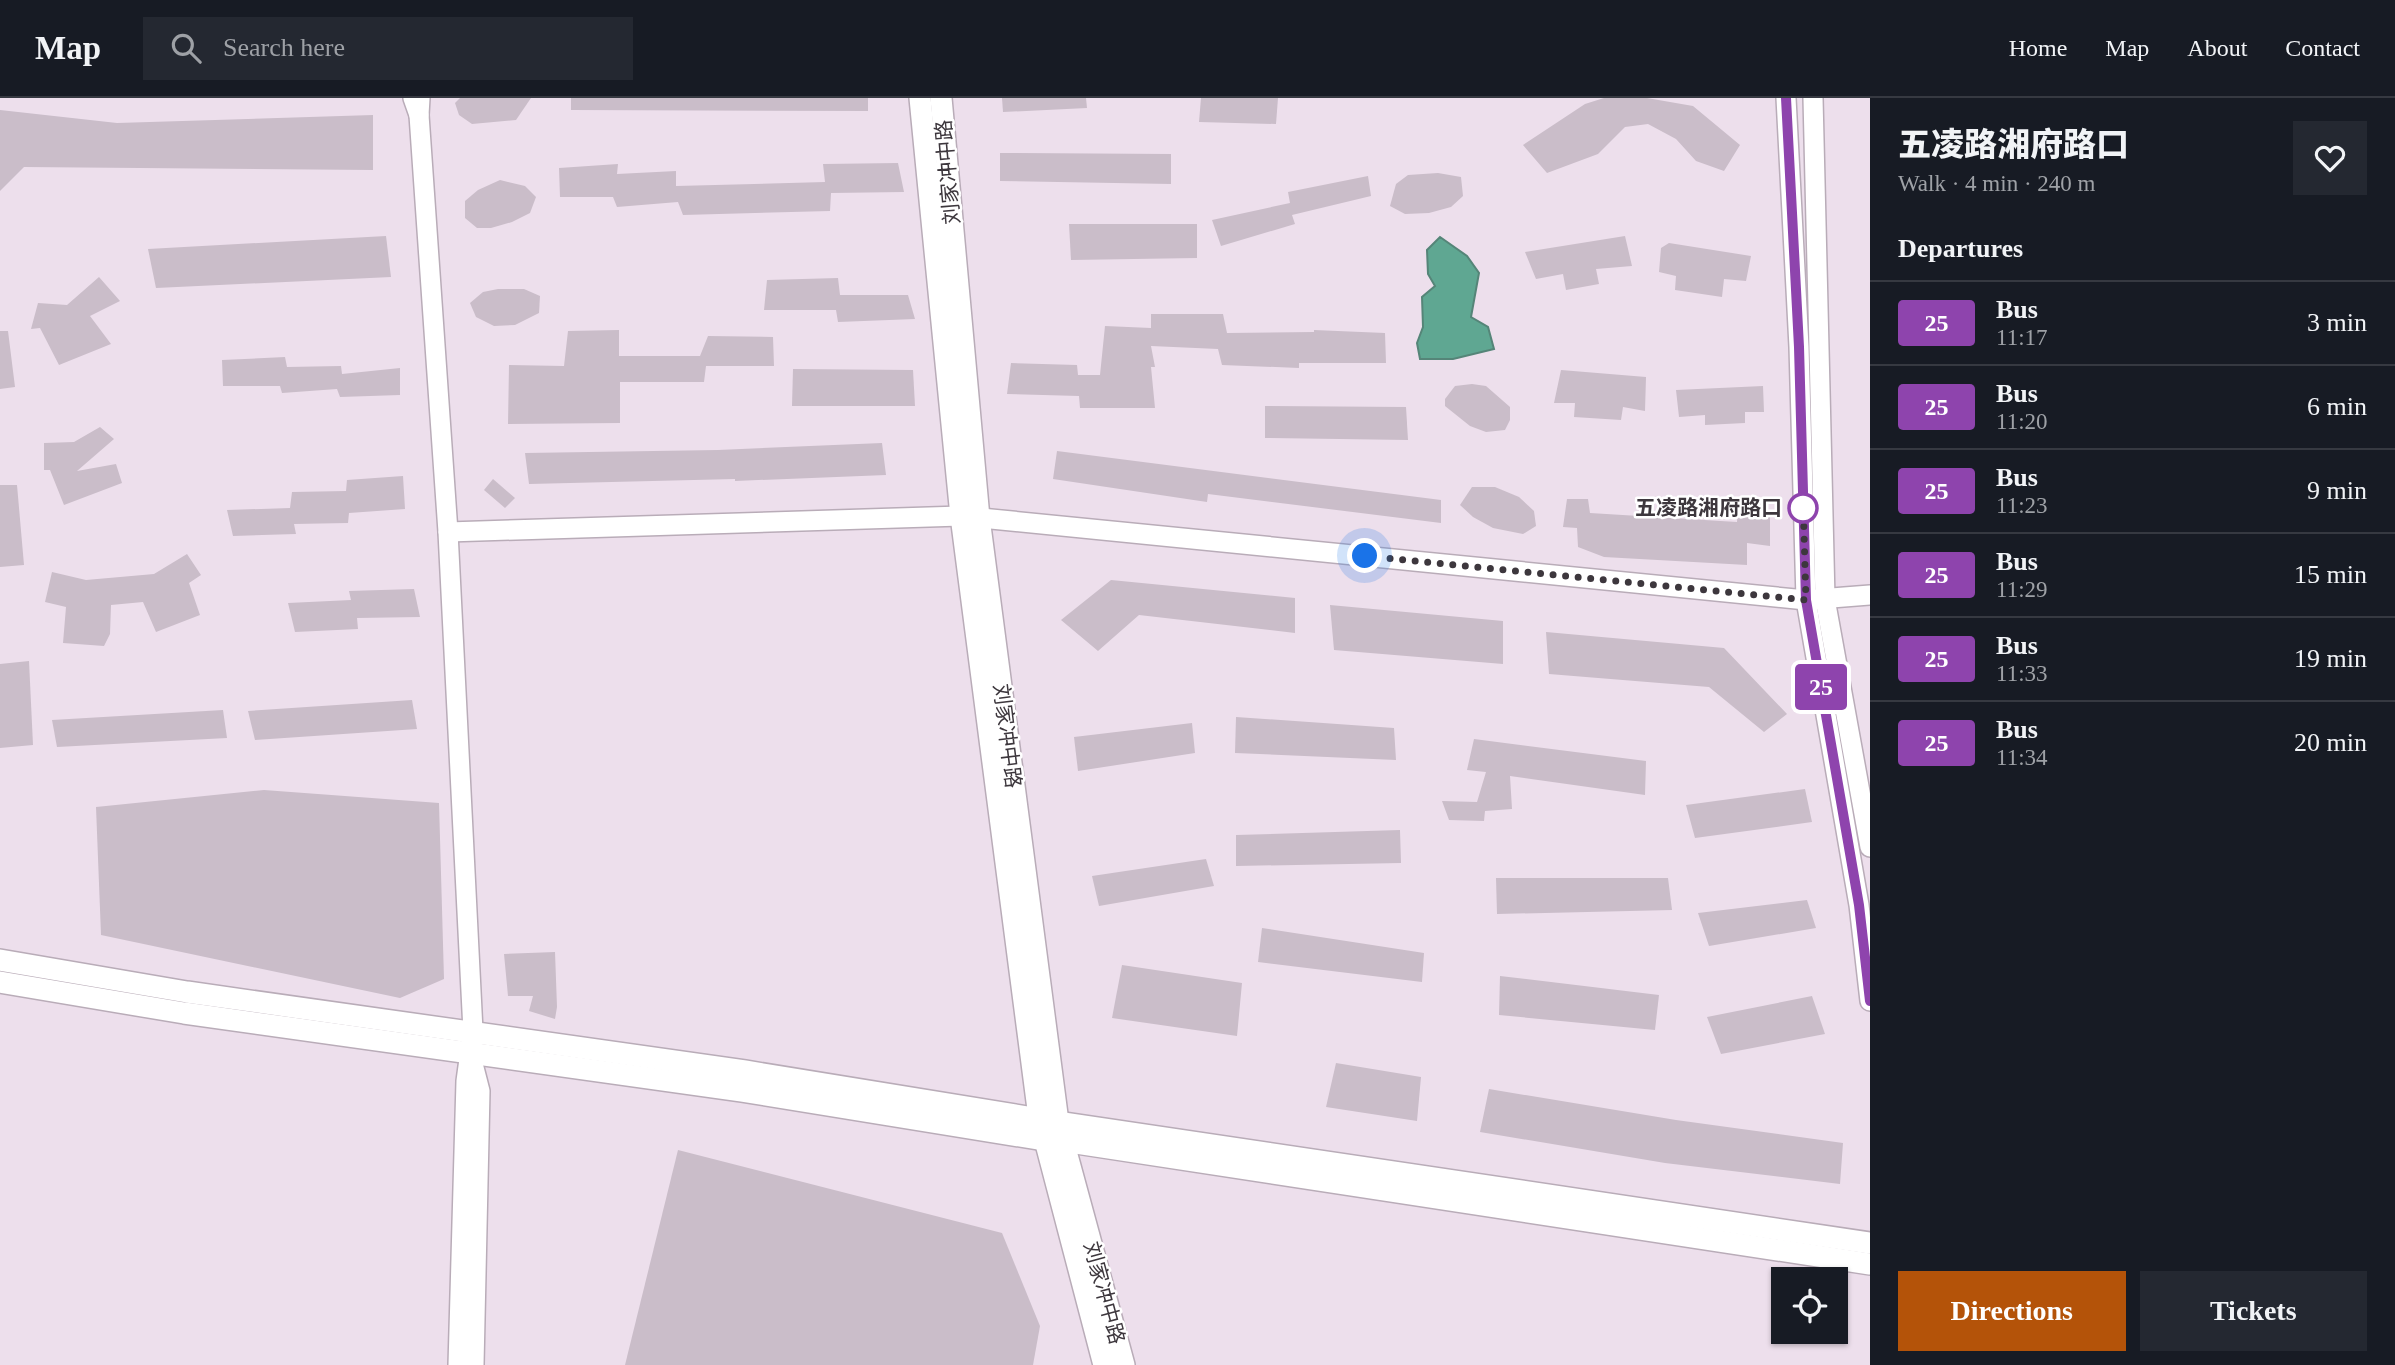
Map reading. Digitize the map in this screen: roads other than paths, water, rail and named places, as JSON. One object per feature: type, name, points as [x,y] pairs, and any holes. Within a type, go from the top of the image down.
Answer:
[{"type":"main road","name":"刘家冲中路","points":[[920,98],[970,517],[1051,1130],[1104,1365]]},
{"type":"main road","name":"刘家冲中路","points":[[941,98],[970,517]]},
{"type":"main road","points":[[0,960],[471,1041],[742,1091],[1051,1130],[1870,1243]]},
{"type":"main road","points":[[0,982],[184,1013],[471,1041]]},
{"type":"main road","name":"刘家冲中路","points":[[1051,1130],[1124,1365]]},
{"type":"main road","points":[[1051,1130],[1870,1264]]},
{"type":"street","points":[[1786,98],[1799,360],[1815,599],[1859,905],[1870,1001]]},
{"type":"street","points":[[1813,98],[1815,599],[1870,847]]},
{"type":"street","points":[[417,104],[449,531],[471,1041],[480,1091],[474,1365]]},
{"type":"street","points":[[449,531],[970,517],[1815,599],[1870,595]]},
{"type":"street","points":[[458,1365],[466,1082],[471,1041]]},
{"type":"place","name":"五凌路湘府路口","points":[[1803,508]]}]
